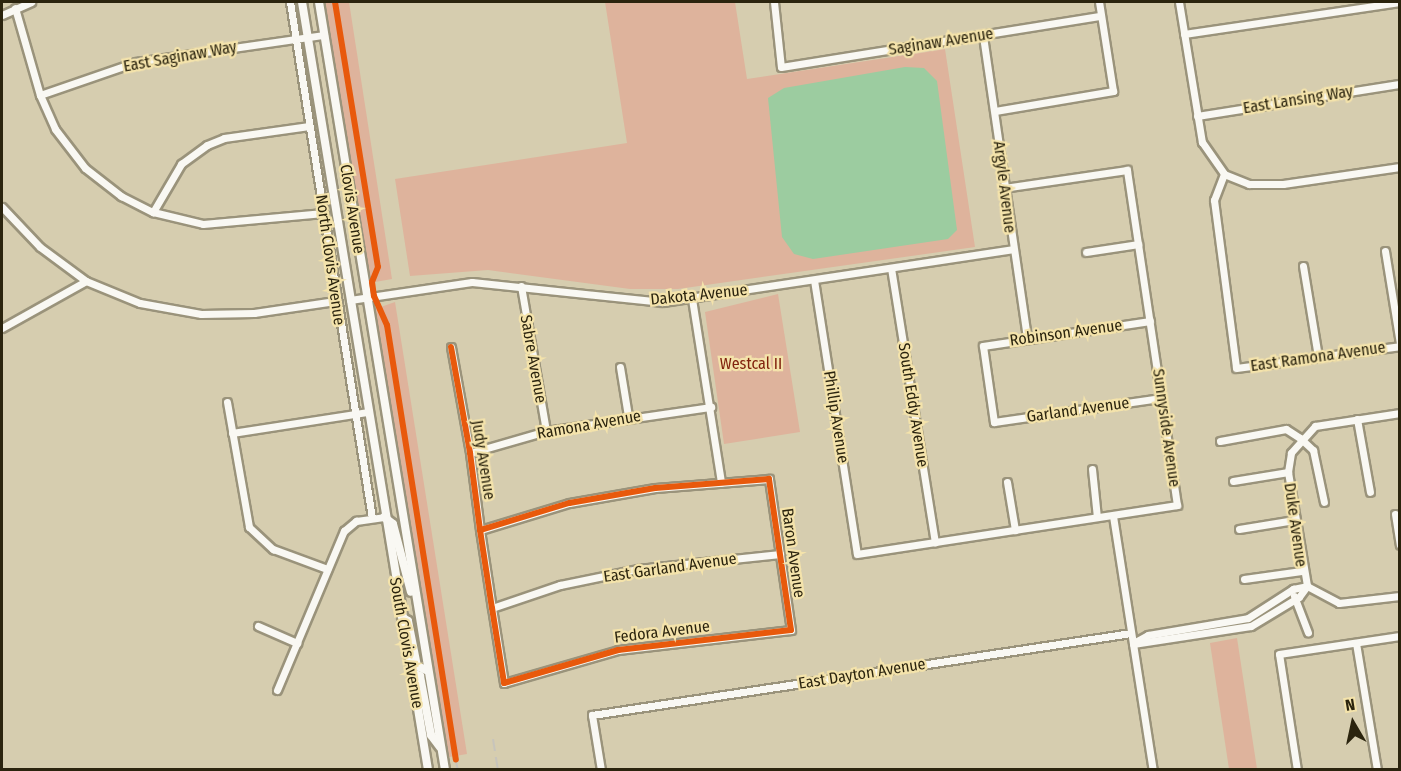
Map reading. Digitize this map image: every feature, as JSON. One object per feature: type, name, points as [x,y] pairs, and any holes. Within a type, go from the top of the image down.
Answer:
[{"type":"main road","name":"Clovis Avenue","points":[[302,2],[384,517]]},
{"type":"main road","name":"Clovis Avenue","points":[[319,2],[402,522]]},
{"type":"main road","name":"South Clovis Avenue","points":[[384,517],[428,770]]},
{"type":"main road","points":[[384,517],[393,524],[404,580],[415,598]]},
{"type":"main road","name":"South Clovis Avenue","points":[[402,522],[445,770]]},
{"type":"main road","points":[[402,617],[408,621],[417,666],[428,671]]},
{"type":"main road","points":[[411,672],[420,676],[431,735],[441,750]]},
{"type":"street","points":[[2,15],[31,2]]},
{"type":"street","name":"North Clovis Avenue","points":[[290,2],[324,213],[335,301],[372,518]]},
{"type":"street","name":"Saginaw Avenue","points":[[774,2],[782,66],[1101,16]]},
{"type":"street","points":[[995,111],[1113,91],[1099,2]]},
{"type":"street","points":[[1179,2],[1202,142],[1224,174],[1250,184],[1283,184],[1400,167]]},
{"type":"street","points":[[1184,34],[1400,2]]},
{"type":"street","points":[[15,8],[40,95],[55,129],[85,168],[121,196],[153,212],[220,225],[324,213]]},
{"type":"street","name":"East Saginaw Way","points":[[40,95],[136,62],[324,35]]},
{"type":"street","name":"Argyle Avenue","points":[[983,36],[1012,249],[1027,337]]},
{"type":"street","name":"East Lansing Way","points":[[1197,116],[1400,84]]},
{"type":"street","points":[[153,212],[181,164],[207,145],[224,138],[309,126]]},
{"type":"street","name":"Sunnyside Avenue","points":[[1004,188],[1127,170],[1177,505],[1113,516]]},
{"type":"street","name":"East Ramona Avenue","points":[[1224,174],[1214,200],[1236,368],[1400,345]]},
{"type":"street","points":[[2,207],[9,217],[86,281],[140,303],[201,314],[254,313],[335,301]]},
{"type":"street","points":[[2,222],[9,217]]},
{"type":"street","points":[[1086,252],[1138,244]]},
{"type":"street","name":"Dakota Avenue","points":[[350,300],[472,282],[521,286],[632,301],[692,299],[1012,249]]},
{"type":"street","points":[[1385,251],[1400,345]]},
{"type":"street","points":[[1303,266],[1318,357]]},
{"type":"street","name":"South Eddy Avenue","points":[[891,268],[935,542]]},
{"type":"street","name":"Phillip Avenue","points":[[814,280],[857,554],[935,542]]},
{"type":"street","points":[[2,328],[86,281]]},
{"type":"street","name":"Sabre Avenue","points":[[521,286],[546,431]]},
{"type":"street","points":[[480,530],[569,504],[655,488],[722,483],[692,299]]},
{"type":"street","name":"Robinson Avenue","points":[[994,422],[982,346],[1027,337],[1150,321]]},
{"type":"street","name":"Judy Avenue","points":[[451,347],[470,453],[504,683]]},
{"type":"street","points":[[620,367],[628,416]]},
{"type":"street","name":"Garland Avenue","points":[[994,422],[1161,398]]},
{"type":"street","points":[[227,402],[249,527],[266,545],[327,569]]},
{"type":"street","name":"Ramona Avenue","points":[[470,453],[546,431],[628,416],[711,407]]},
{"type":"street","points":[[232,433],[368,412]]},
{"type":"street","points":[[1300,438],[1315,426],[1400,413]]},
{"type":"street","points":[[1357,419],[1370,492]]},
{"type":"street","points":[[1220,441],[1286,429],[1314,450],[1324,502]]},
{"type":"street","name":"Duke Avenue","points":[[1300,438],[1288,472],[1301,571],[1307,586],[1339,603],[1400,596]]},
{"type":"street","points":[[1092,469],[1097,518]]},
{"type":"street","points":[[1233,481],[1288,472]]},
{"type":"street","name":"Baron Avenue","points":[[722,483],[769,479],[791,630]]},
{"type":"street","points":[[1007,483],[1015,530]]},
{"type":"street","points":[[1395,514],[1400,545]]},
{"type":"street","points":[[935,542],[1113,516],[1153,770]]},
{"type":"street","points":[[277,690],[344,531],[356,521],[384,517]]},
{"type":"street","points":[[1239,529],[1294,520]]},
{"type":"street","name":"East Garland Avenue","points":[[492,608],[560,585],[638,568],[780,554]]},
{"type":"street","points":[[1244,579],[1301,571]]},
{"type":"street","points":[[1133,644],[1148,635],[1248,618],[1291,591],[1307,586]]},
{"type":"street","points":[[1133,644],[1251,626],[1296,598],[1307,586]]},
{"type":"street","points":[[1291,591],[1296,598],[1308,632]]},
{"type":"street","points":[[258,626],[297,643]]},
{"type":"street","name":"Fedora Avenue","points":[[504,683],[618,650],[791,630]]},
{"type":"street","name":"East Dayton Avenue","points":[[601,770],[592,715],[1131,633]]},
{"type":"street","points":[[1297,770],[1279,654],[1400,636]]},
{"type":"street","points":[[1356,643],[1377,770]]},
{"type":"green space","points":[[325,2],[349,2],[392,279],[375,282],[369,278]]},
{"type":"green space","points":[[605,2],[735,2],[747,79],[945,49],[975,247],[678,289],[630,289],[488,270],[410,276],[395,179],[627,143]]},
{"type":"green space","name":"Westcal II","points":[[778,294],[800,432],[724,444],[705,312]]},
{"type":"green space","points":[[395,302],[467,754],[449,757],[375,309]]},
{"type":"green space","points":[[1237,638],[1257,769],[1229,769],[1210,643]]},
{"type":"shaded area","points":[[905,67],[924,68],[937,81],[957,230],[948,239],[813,259],[794,254],[782,237],[768,98],[784,88]]},
{"type":"railway","points":[[493,739],[498,770]]},
{"type":"railway","points":[[456,762],[458,770]]},
{"type":"cycle path","points":[[335,2],[378,267],[372,282],[374,296],[387,325],[456,760]]},
{"type":"cycle path","points":[[451,347],[470,453],[480,530],[504,683],[618,650],[791,630],[769,479],[655,488],[569,503],[480,530]]}]
